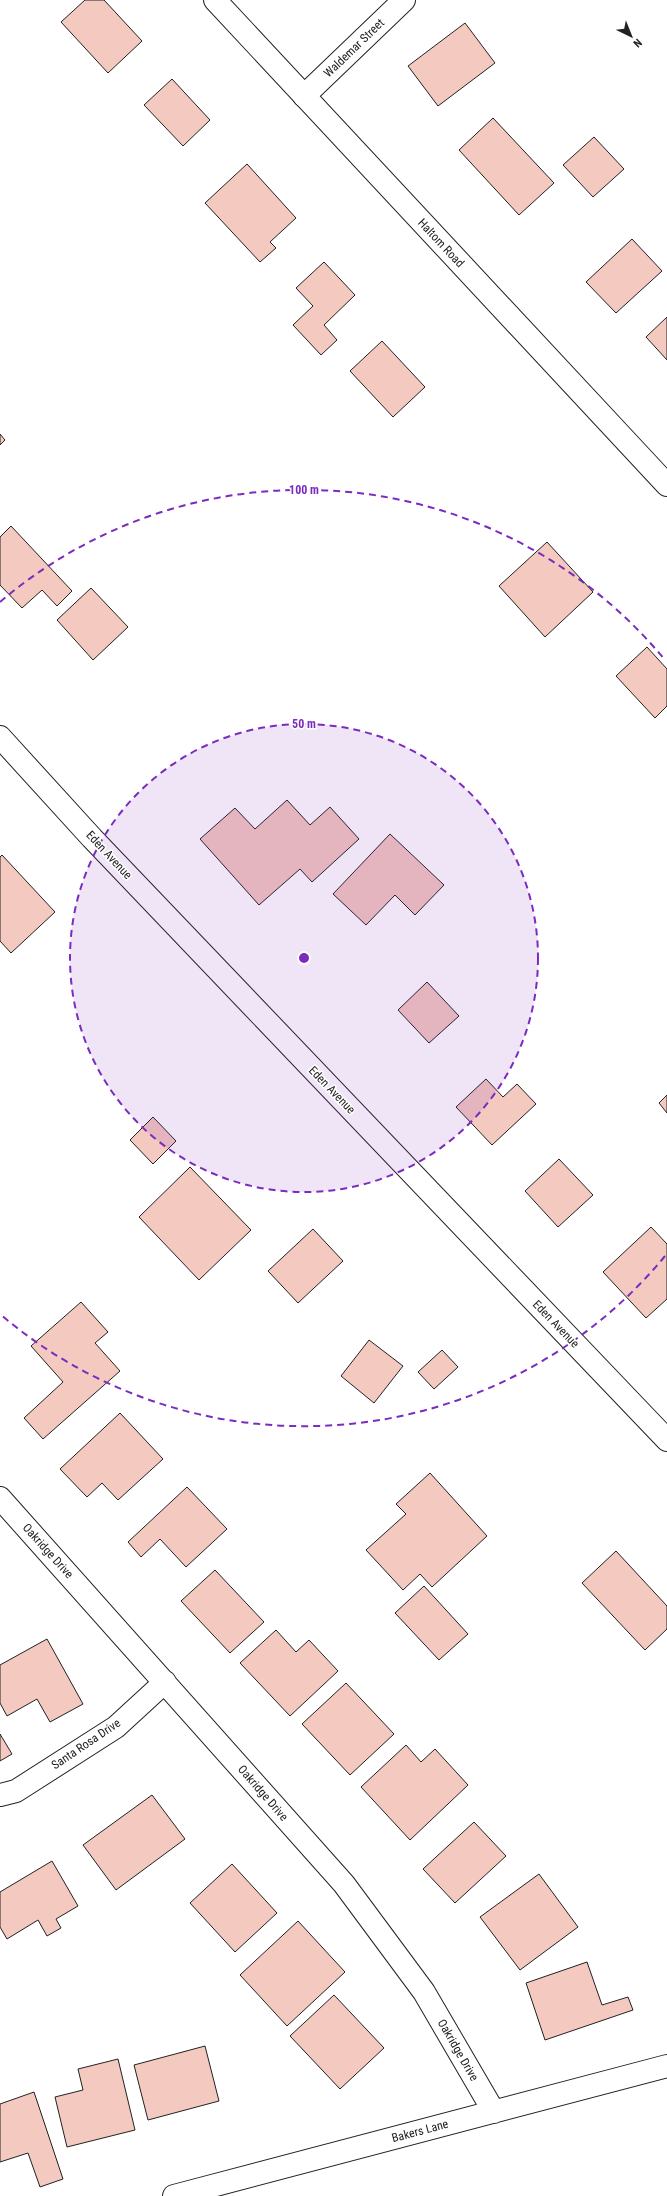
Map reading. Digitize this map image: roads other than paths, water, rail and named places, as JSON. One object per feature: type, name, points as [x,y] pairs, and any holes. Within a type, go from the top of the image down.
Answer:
[{"type":"street","name":"Haltom Road","points":[[215,0],[667,485]]},
{"type":"street","name":"Waldemar Street","points":[[304,96],[404,0]]},
{"type":"street","name":"Eden Avenue","points":[[0,737],[92,838],[667,1440]]},
{"type":"street","name":"Oakridge Drive","points":[[0,1498],[166,1682],[344,1884],[424,1992],[494,2112]]},
{"type":"street","name":"Santa Rosa Drive","points":[[0,1795],[16,1791],[116,1726],[166,1682]]},
{"type":"street","name":"Bakers Lane","points":[[174,2196],[667,2066]]}]
